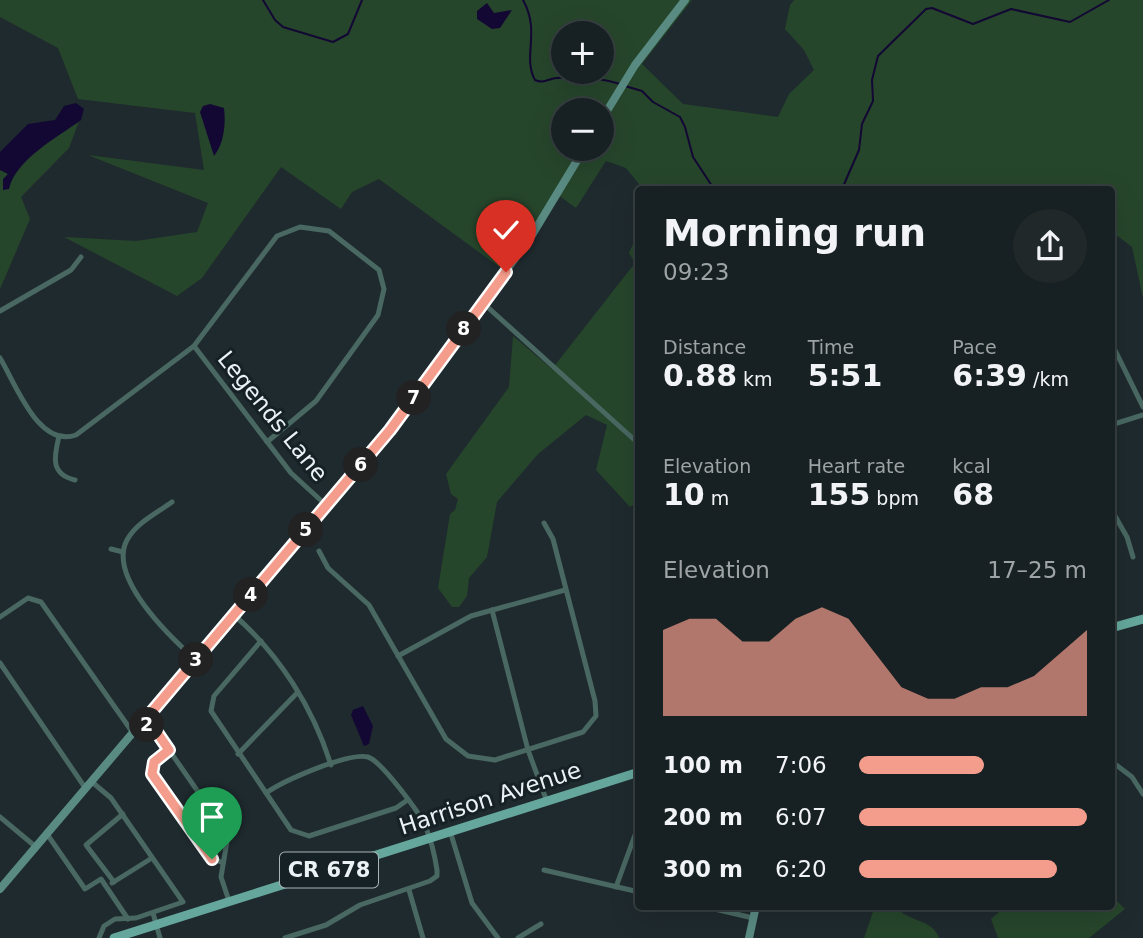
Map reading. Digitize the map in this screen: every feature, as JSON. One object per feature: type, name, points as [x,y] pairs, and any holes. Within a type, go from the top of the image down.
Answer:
[{"type":"main road","points":[[1115,627],[1143,618]]},
{"type":"main road","name":"Harrison Avenue","points":[[114,938],[546,799],[635,773]]},
{"type":"street","points":[[614,99],[685,0]]},
{"type":"street","points":[[0,889],[390,430],[538,225],[577,161]]},
{"type":"street","points":[[0,358],[38,422],[50,433],[71,436],[83,431],[194,346],[271,243],[288,230],[311,226],[329,231],[379,270],[384,279],[384,289],[378,315],[316,401],[267,442]]},
{"type":"street","points":[[0,311],[71,270],[81,257]]},
{"type":"street","points":[[483,303],[635,440]]},
{"type":"street","name":"Legends Lane","points":[[194,346],[291,473],[327,506]]},
{"type":"street","points":[[1115,350],[1143,407]]},
{"type":"street","points":[[1115,424],[1143,415]]},
{"type":"street","points":[[59,436],[54,457],[56,469],[62,476],[75,480]]},
{"type":"street","points":[[172,502],[134,529],[123,552],[122,566],[128,580],[170,637],[196,660]]},
{"type":"street","points":[[1115,516],[1127,537],[1133,557]]},
{"type":"street","points":[[319,551],[328,568],[369,605],[453,746],[468,756],[488,761],[583,732],[596,716],[595,701],[553,539],[544,523]]},
{"type":"street","points":[[111,549],[123,552]]},
{"type":"street","points":[[398,656],[462,619],[565,590]]},
{"type":"street","points":[[0,617],[29,598],[41,602],[133,733]]},
{"type":"street","points":[[492,610],[528,750],[546,799]]},
{"type":"street","points":[[234,615],[261,641],[298,692],[317,722],[331,765]]},
{"type":"street","points":[[261,641],[211,703],[212,715],[291,830],[303,836],[396,808],[406,801]]},
{"type":"street","points":[[0,663],[89,785],[107,793],[183,902],[153,913],[110,922],[100,930],[99,938]]},
{"type":"street","points":[[238,754],[298,692]]},
{"type":"street","points":[[144,721],[158,734],[228,835],[221,881],[229,901]]},
{"type":"street","points":[[169,750],[154,762],[152,774],[208,856],[223,863]]},
{"type":"street","points":[[266,793],[284,782],[331,765],[360,757],[374,760],[426,828],[436,864],[437,876],[409,890],[360,905],[326,925],[285,938]]},
{"type":"street","points":[[1115,764],[1132,777],[1143,794]]},
{"type":"street","points":[[114,882],[86,845],[123,814]]},
{"type":"street","points":[[0,817],[36,847]]},
{"type":"street","points":[[450,831],[472,903],[498,938]]},
{"type":"street","points":[[47,834],[84,887],[107,874]]},
{"type":"street","points":[[616,887],[635,835]]},
{"type":"street","points":[[106,887],[152,858]]},
{"type":"street","points":[[544,870],[635,891]]},
{"type":"street","points":[[101,879],[128,919]]},
{"type":"street","points":[[409,890],[423,938]]},
{"type":"street","points":[[719,910],[753,918]]},
{"type":"street","points":[[748,938],[755,910]]},
{"type":"street","points":[[153,913],[160,938]]},
{"type":"street","points":[[518,938],[541,924]]},
{"type":"green space","points":[[0,0],[692,0],[642,64],[683,104],[778,117],[789,94],[814,70],[804,50],[785,29],[790,5],[794,0],[1143,0],[1143,298],[1132,247],[1115,234],[1115,186],[641,186],[626,168],[606,161],[576,208],[558,195],[506,272],[379,179],[352,192],[341,209],[281,167],[202,278],[177,296],[64,237],[136,241],[197,232],[208,203],[88,155],[204,170],[195,113],[78,99],[58,48],[0,17]]},
{"type":"green space","points":[[79,121],[69,148],[21,197],[30,219],[0,289],[0,170],[7,172],[9,188],[13,178],[28,159]]},
{"type":"green space","points":[[635,240],[635,263],[629,253]]},
{"type":"green space","points":[[635,263],[635,504],[630,507],[596,470],[607,425],[586,415],[538,454],[497,502],[487,557],[469,578],[467,596],[459,607],[452,607],[438,588],[450,514],[455,510],[458,499],[451,494],[446,474],[509,387],[513,336],[552,369]]},
{"type":"green space","points":[[1115,899],[1125,909],[1089,938],[998,938],[991,919],[1002,910],[1115,910]]},
{"type":"green space","points":[[874,910],[899,910],[931,927],[939,938],[864,938]]},
{"type":"shaded area","points":[[487,3],[494,13],[512,10],[500,28],[492,29],[477,19],[477,11]]},
{"type":"shaded area","points":[[76,103],[84,109],[81,120],[29,158],[13,178],[9,189],[3,190],[3,179],[8,174],[0,170],[0,152],[28,124],[55,120],[64,106]]},
{"type":"shaded area","points":[[210,104],[224,108],[225,114],[222,139],[214,156],[200,112],[203,106]]},
{"type":"shaded area","points":[[363,706],[373,726],[369,744],[364,746],[351,715],[353,710]]},
{"type":"waterway","points":[[263,0],[275,20],[283,27],[333,42],[348,34],[362,0]]},
{"type":"waterway","points":[[523,0],[531,23],[530,62],[535,80],[541,82],[556,78],[580,78],[620,84]]},
{"type":"waterway","points":[[843,186],[859,150],[862,124],[873,101],[872,80],[878,56],[926,9],[932,8],[973,24],[1011,9],[1070,22],[1109,0]]},
{"type":"waterway","points":[[625,86],[642,91],[653,102],[680,117],[693,157],[712,186]]},
{"type":"route","points":[[212,859],[152,774],[151,766],[169,750],[158,734],[144,721],[390,430],[506,272]]}]
